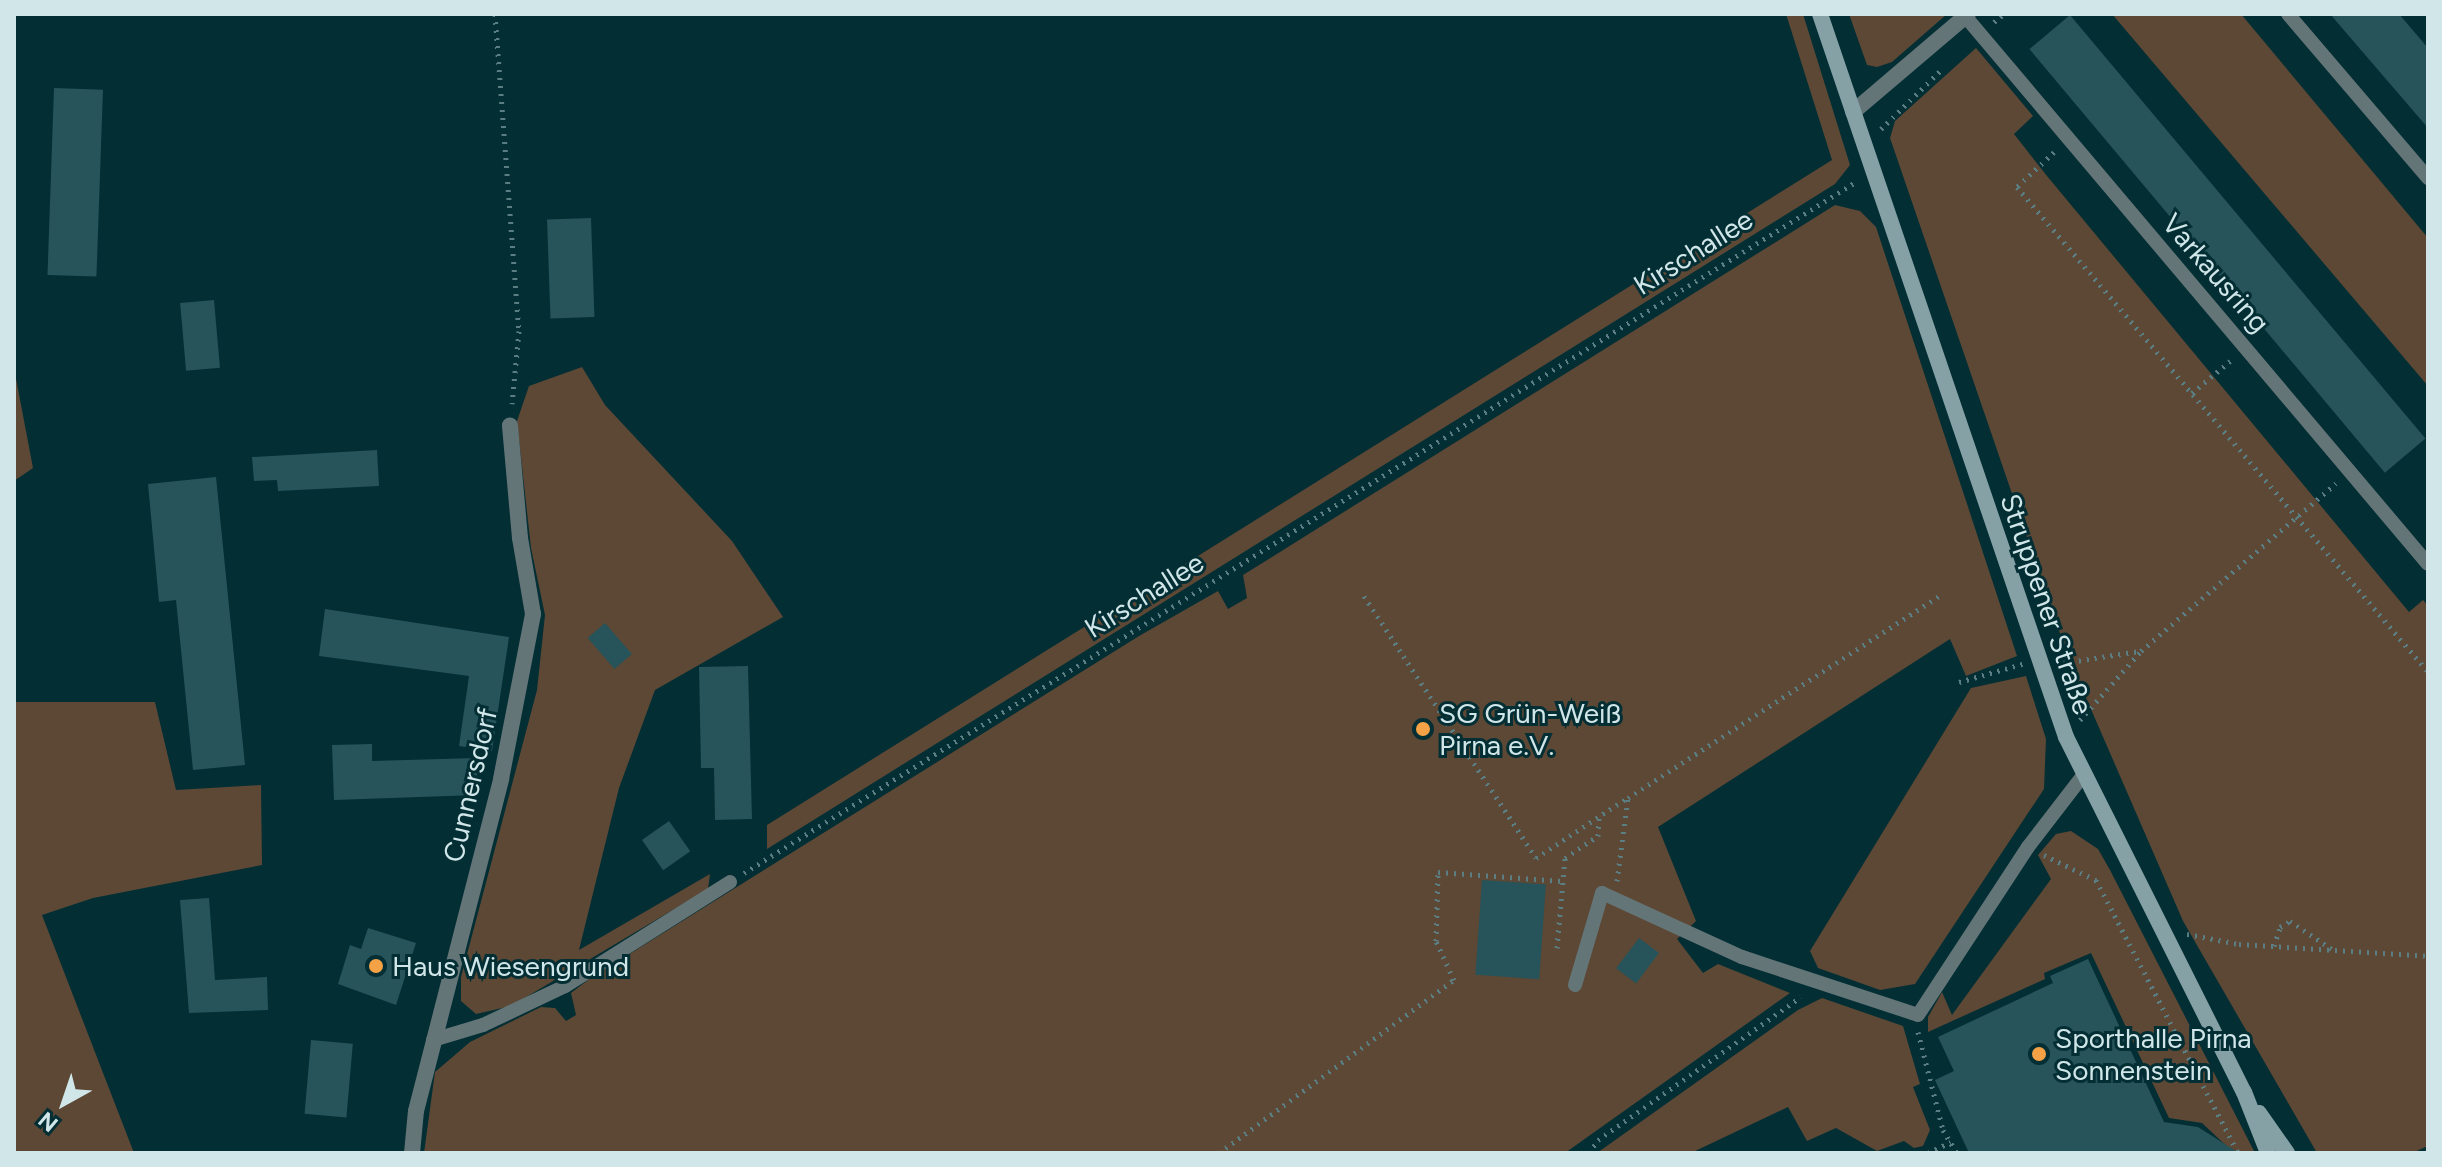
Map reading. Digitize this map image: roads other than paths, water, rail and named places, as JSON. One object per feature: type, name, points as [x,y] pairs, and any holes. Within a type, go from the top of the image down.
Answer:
[{"type":"main road","name":"Struppener Straße","points":[[1820,14],[1871,172],[2066,737],[2082,777],[2244,1092],[2268,1153]]},
{"type":"main road","name":"Struppener Straße","points":[[2244,1092],[2287,1153]]},
{"type":"street","name":"Varkausring","points":[[1853,112],[1966,15]]},
{"type":"street","name":"Cunnersdorf","points":[[412,1153],[433,1040],[501,779],[533,614],[520,538],[510,425]]},
{"type":"lane","points":[[2288,14],[2428,178]]},
{"type":"lane","name":"Varkausring","points":[[1966,15],[2066,141],[2247,348],[2428,564]]},
{"type":"lane","points":[[1575,985],[1602,893],[1742,957],[1918,1015],[2028,847],[2082,777]]},
{"type":"lane","points":[[433,1040],[483,1025],[565,986],[730,882]]},
{"type":"place","name":"SG Grün-Weiß Pirna e.V.","points":[[1423,729]]},
{"type":"place","name":"Haus Wiesengrund","points":[[376,966]]},
{"type":"place","name":"Sporthalle Pirna Sonnenstein","points":[[2039,1054]]}]
